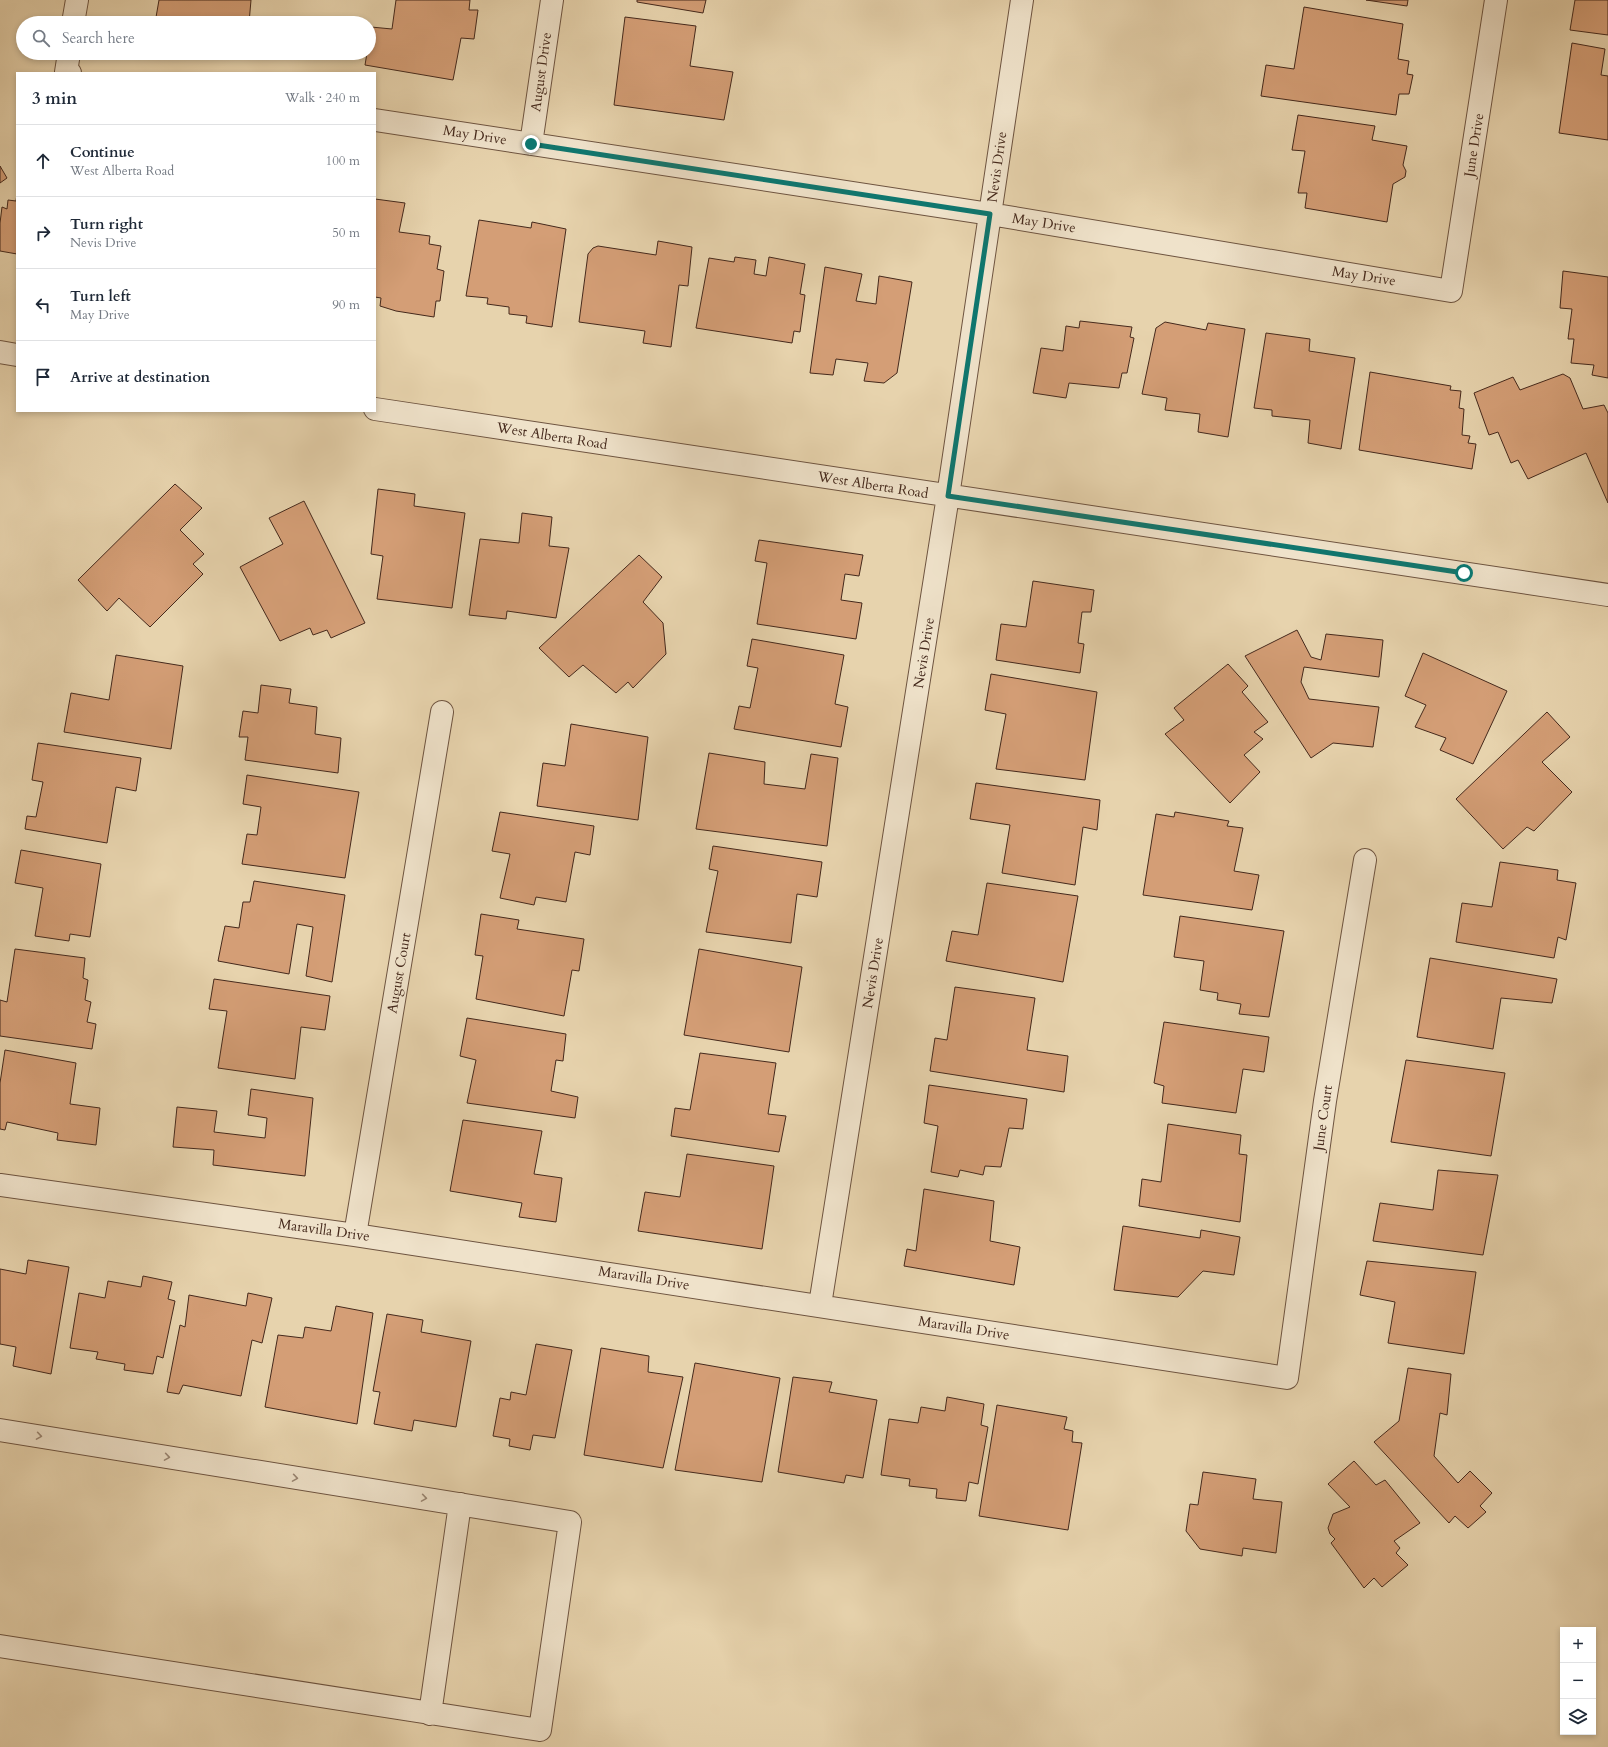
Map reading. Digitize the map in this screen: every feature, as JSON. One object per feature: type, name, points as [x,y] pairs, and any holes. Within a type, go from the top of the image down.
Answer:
[{"type":"street","points":[[74,16],[77,0]]},
{"type":"street","name":"August Drive","points":[[531,144],[552,0]]},
{"type":"street","name":"Nevis Drive","points":[[820,1305],[948,496],[1022,0]]},
{"type":"street","name":"June Drive","points":[[1452,291],[1496,0]]},
{"type":"street","name":"May Drive","points":[[376,120],[990,214],[1452,291]]},
{"type":"street","points":[[0,352],[16,355]]},
{"type":"street","name":"West Alberta Road","points":[[376,409],[1608,595]]},
{"type":"street","name":"August Court","points":[[355,1234],[442,712]]},
{"type":"street","name":"June Court","points":[[1287,1378],[1325,1100],[1365,860]]},
{"type":"street","name":"Maravilla Drive","points":[[0,1185],[355,1234],[1287,1378]]},
{"type":"street","points":[[0,1430],[570,1522],[540,1730],[0,1646]]},
{"type":"street","points":[[430,1714],[460,1504]]},
{"type":"building","points":[[159,0],[251,0],[250,16],[156,16]]},
{"type":"building","points":[[396,0],[470,0],[469,10],[478,10],[474,39],[461,38],[453,80],[365,65],[366,60],[376,60],[376,27],[392,29]]},
{"type":"building","points":[[637,0],[706,0],[703,13],[637,2]]},
{"type":"building","points":[[1366,0],[1408,0],[1407,6]]},
{"type":"building","points":[[1575,0],[1608,0],[1608,35],[1570,30]]},
{"type":"building","points":[[1304,7],[1403,24],[1398,59],[1409,61],[1407,74],[1413,75],[1409,94],[1399,94],[1396,115],[1261,96],[1266,65],[1294,69]]},
{"type":"building","points":[[625,17],[696,26],[690,66],[733,72],[724,120],[614,105]]},
{"type":"building","points":[[1572,43],[1605,49],[1601,75],[1608,76],[1608,140],[1559,133]]},
{"type":"building","points":[[1298,115],[1375,126],[1372,140],[1407,146],[1403,165],[1406,171],[1405,177],[1393,184],[1387,222],[1305,208],[1307,193],[1298,193],[1305,151],[1292,150]]},
{"type":"building","points":[[0,166],[7,178],[0,183]]},
{"type":"building","points":[[376,199],[405,203],[399,232],[430,236],[429,244],[441,246],[437,269],[444,271],[440,301],[436,301],[434,317],[396,311],[380,306],[381,298],[376,297]]},
{"type":"building","points":[[8,200],[16,201],[16,254],[0,251],[0,223],[2,207],[7,209]]},
{"type":"building","points":[[479,220],[531,228],[532,222],[566,229],[552,327],[526,323],[527,316],[509,314],[509,307],[487,304],[488,298],[466,296]]},
{"type":"building","points":[[658,241],[692,247],[688,286],[679,285],[671,347],[643,343],[645,331],[579,322],[588,254],[593,248],[598,246],[656,255]]},
{"type":"building","points":[[735,257],[756,260],[754,274],[766,276],[769,257],[805,264],[800,294],[805,295],[800,332],[794,331],[792,343],[696,328],[709,258],[734,262]]},
{"type":"building","points":[[825,267],[862,274],[856,301],[876,304],[879,276],[912,282],[897,373],[884,383],[864,381],[868,363],[836,359],[833,375],[810,373]]},
{"type":"building","points":[[1563,271],[1608,277],[1608,378],[1592,375],[1594,365],[1571,363],[1574,339],[1568,339],[1572,309],[1560,308]]},
{"type":"building","points":[[1080,321],[1132,327],[1130,337],[1134,338],[1127,373],[1122,373],[1119,388],[1069,383],[1066,398],[1033,393],[1041,348],[1063,351],[1066,326],[1079,328]]},
{"type":"building","points":[[1165,322],[1206,330],[1208,323],[1245,329],[1228,437],[1198,432],[1200,414],[1165,410],[1167,398],[1142,394],[1156,328]]},
{"type":"building","points":[[1266,333],[1310,339],[1309,351],[1355,358],[1341,449],[1308,443],[1310,420],[1272,416],[1272,410],[1254,408]]},
{"type":"building","points":[[1370,372],[1451,386],[1450,390],[1461,391],[1459,408],[1464,409],[1462,435],[1470,436],[1468,443],[1476,444],[1472,469],[1359,450]]},
{"type":"building","points":[[1563,374],[1570,378],[1583,409],[1604,405],[1608,413],[1608,503],[1586,453],[1528,479],[1518,460],[1511,463],[1498,432],[1489,435],[1474,393],[1513,377],[1520,390]]},
{"type":"building","points":[[175,484],[202,508],[180,530],[204,554],[193,564],[203,574],[150,627],[119,598],[107,611],[78,580]]},
{"type":"building","points":[[378,489],[415,494],[414,506],[465,513],[452,608],[377,599],[383,556],[371,554]]},
{"type":"building","points":[[304,501],[365,623],[331,638],[327,630],[313,635],[310,628],[280,641],[240,567],[283,544],[269,518]]},
{"type":"building","points":[[522,513],[552,517],[549,546],[569,548],[556,618],[507,611],[506,619],[469,615],[480,539],[519,543]]},
{"type":"building","points":[[759,540],[863,555],[859,576],[845,574],[841,600],[862,603],[856,639],[757,624],[767,563],[755,561]]},
{"type":"building","points":[[639,555],[662,577],[643,602],[663,623],[666,654],[633,688],[628,682],[616,693],[583,665],[569,677],[539,648]]},
{"type":"building","points":[[1033,581],[1094,590],[1091,612],[1082,612],[1078,643],[1084,644],[1080,673],[996,660],[1001,624],[1026,627]]},
{"type":"building","points":[[1297,630],[1311,657],[1321,660],[1326,634],[1383,640],[1379,677],[1304,667],[1301,682],[1309,699],[1379,707],[1373,747],[1333,743],[1311,758],[1245,656]]},
{"type":"building","points":[[752,639],[844,655],[835,704],[848,707],[841,747],[734,729],[739,706],[750,708],[758,668],[747,666]]},
{"type":"building","points":[[1423,653],[1507,691],[1473,764],[1440,750],[1446,738],[1415,727],[1426,705],[1405,696]]},
{"type":"building","points":[[116,655],[183,666],[171,749],[64,732],[71,693],[109,700]]},
{"type":"building","points":[[1228,664],[1248,686],[1242,692],[1268,722],[1254,732],[1263,739],[1244,755],[1260,772],[1230,803],[1165,734],[1184,720],[1174,708]]},
{"type":"building","points":[[991,674],[1097,692],[1085,780],[996,769],[1006,714],[985,710]]},
{"type":"building","points":[[261,685],[291,689],[289,703],[317,707],[315,734],[341,738],[338,773],[245,760],[248,737],[239,737],[243,711],[258,713]]},
{"type":"building","points":[[1547,712],[1570,737],[1542,762],[1572,792],[1534,831],[1527,827],[1503,849],[1456,799]]},
{"type":"building","points":[[571,724],[648,737],[638,820],[537,806],[543,763],[565,766]]},
{"type":"building","points":[[38,743],[141,758],[136,791],[116,787],[107,843],[25,829],[27,816],[36,817],[43,782],[32,780]]},
{"type":"building","points":[[709,753],[765,762],[764,784],[805,789],[811,754],[838,758],[827,846],[696,829]]},
{"type":"building","points":[[247,775],[359,792],[345,878],[242,864],[247,834],[257,835],[261,807],[243,804]]},
{"type":"building","points":[[976,783],[1100,800],[1097,830],[1083,827],[1075,885],[1002,873],[1010,825],[970,819]]},
{"type":"building","points":[[500,812],[594,826],[590,855],[575,852],[566,902],[536,897],[534,905],[500,898],[510,854],[492,851]]},
{"type":"building","points":[[1175,812],[1229,821],[1227,826],[1243,828],[1234,871],[1259,875],[1252,910],[1143,895],[1156,814],[1174,817]]},
{"type":"building","points":[[713,846],[822,862],[817,897],[797,894],[791,943],[706,932],[718,871],[709,869]]},
{"type":"building","points":[[21,850],[101,864],[90,937],[70,934],[69,941],[35,936],[43,888],[15,883]]},
{"type":"building","points":[[1500,862],[1558,870],[1557,880],[1576,883],[1566,940],[1558,937],[1554,958],[1456,942],[1462,903],[1492,907]]},
{"type":"building","points":[[254,881],[345,895],[332,982],[306,976],[313,927],[297,924],[289,974],[218,961],[225,926],[239,928],[243,902],[250,902]]},
{"type":"building","points":[[987,883],[1078,896],[1063,982],[946,961],[952,931],[978,935]]},
{"type":"building","points":[[481,914],[519,920],[517,929],[584,939],[579,971],[572,970],[564,1016],[476,999],[483,956],[475,955]]},
{"type":"building","points":[[1180,916],[1284,931],[1269,1017],[1239,1014],[1241,1004],[1217,1000],[1218,993],[1200,990],[1204,961],[1174,957]]},
{"type":"building","points":[[15,949],[85,958],[83,978],[88,980],[85,1000],[91,1002],[87,1022],[96,1024],[92,1049],[0,1036],[0,1000],[7,1002]]},
{"type":"building","points":[[699,949],[802,967],[789,1052],[684,1035]]},
{"type":"building","points":[[1430,958],[1557,979],[1552,1003],[1501,998],[1493,1049],[1417,1037]]},
{"type":"building","points":[[214,979],[330,996],[325,1030],[301,1027],[295,1079],[218,1068],[227,1011],[209,1009]]},
{"type":"building","points":[[955,987],[1035,998],[1027,1050],[1068,1056],[1064,1092],[930,1071],[935,1038],[947,1040]]},
{"type":"building","points":[[467,1018],[566,1034],[563,1061],[556,1060],[551,1091],[578,1097],[575,1118],[467,1103],[476,1060],[460,1056]]},
{"type":"building","points":[[1164,1022],[1269,1037],[1264,1072],[1243,1069],[1236,1113],[1162,1103],[1164,1086],[1154,1083]]},
{"type":"building","points":[[5,1050],[76,1063],[70,1104],[100,1108],[96,1145],[57,1140],[58,1133],[7,1122],[5,1130],[0,1129],[0,1083]]},
{"type":"building","points":[[700,1053],[776,1063],[768,1114],[786,1116],[779,1152],[671,1136],[675,1108],[690,1110]]},
{"type":"building","points":[[1406,1060],[1505,1073],[1491,1156],[1391,1142]]},
{"type":"building","points":[[929,1085],[1027,1099],[1023,1129],[1009,1128],[1001,1167],[985,1166],[983,1175],[960,1170],[958,1177],[931,1172],[938,1126],[924,1123]]},
{"type":"building","points":[[251,1089],[313,1098],[305,1176],[213,1165],[214,1150],[173,1147],[177,1107],[217,1111],[214,1132],[265,1138],[267,1118],[248,1115]]},
{"type":"building","points":[[463,1120],[542,1131],[534,1174],[562,1178],[556,1222],[519,1217],[522,1203],[450,1191]]},
{"type":"building","points":[[1168,1124],[1241,1135],[1239,1154],[1247,1155],[1240,1222],[1139,1206],[1142,1179],[1161,1182]]},
{"type":"building","points":[[687,1154],[774,1166],[762,1249],[638,1231],[645,1192],[680,1197]]},
{"type":"building","points":[[1438,1170],[1498,1175],[1483,1255],[1373,1241],[1380,1203],[1433,1210]]},
{"type":"building","points":[[924,1189],[994,1201],[990,1241],[1020,1247],[1014,1285],[904,1266],[907,1249],[916,1251]]},
{"type":"building","points":[[1123,1226],[1200,1238],[1201,1230],[1240,1237],[1234,1275],[1203,1271],[1178,1297],[1114,1290]]},
{"type":"building","points":[[28,1260],[69,1267],[51,1374],[13,1366],[16,1347],[0,1344],[0,1269],[26,1274]]},
{"type":"building","points":[[1367,1261],[1476,1272],[1464,1354],[1388,1343],[1395,1302],[1360,1295]]},
{"type":"building","points":[[143,1276],[172,1282],[168,1299],[175,1301],[163,1358],[157,1356],[153,1374],[124,1370],[125,1364],[96,1359],[98,1352],[70,1348],[79,1293],[105,1298],[108,1281],[141,1287]]},
{"type":"building","points":[[248,1293],[272,1298],[262,1343],[252,1340],[241,1396],[183,1385],[179,1394],[167,1392],[180,1325],[185,1327],[189,1295],[246,1306]]},
{"type":"building","points":[[336,1306],[373,1313],[357,1424],[265,1407],[278,1335],[303,1338],[305,1327],[331,1331]]},
{"type":"building","points":[[387,1314],[423,1320],[421,1332],[471,1341],[456,1427],[414,1420],[412,1431],[374,1424],[380,1392],[373,1391]]},
{"type":"building","points":[[536,1344],[572,1350],[555,1438],[533,1435],[530,1450],[509,1446],[510,1439],[493,1436],[500,1398],[510,1400],[511,1392],[526,1395]]},
{"type":"building","points":[[601,1348],[649,1356],[648,1372],[683,1377],[663,1468],[584,1455]]},
{"type":"building","points":[[695,1363],[780,1378],[762,1482],[675,1470]]},
{"type":"building","points":[[1408,1368],[1451,1374],[1447,1415],[1440,1413],[1434,1456],[1458,1483],[1470,1471],[1492,1493],[1480,1506],[1486,1512],[1468,1528],[1455,1516],[1449,1523],[1374,1442],[1399,1421]]},
{"type":"building","points":[[793,1377],[832,1382],[829,1392],[877,1400],[863,1478],[846,1475],[844,1483],[778,1472]]},
{"type":"building","points":[[947,1397],[984,1404],[981,1425],[988,1427],[978,1484],[969,1482],[966,1501],[936,1498],[937,1489],[909,1486],[910,1479],[881,1475],[889,1419],[918,1423],[921,1407],[945,1411]]},
{"type":"building","points":[[997,1405],[1067,1417],[1064,1429],[1073,1431],[1072,1442],[1082,1443],[1068,1530],[979,1516]]},
{"type":"building","points":[[1354,1461],[1376,1485],[1385,1480],[1420,1523],[1394,1541],[1400,1548],[1396,1553],[1408,1565],[1382,1587],[1374,1578],[1364,1588],[1331,1543],[1335,1539],[1330,1534],[1328,1528],[1333,1514],[1350,1507],[1328,1484]]},
{"type":"building","points":[[1203,1472],[1256,1479],[1253,1499],[1282,1502],[1276,1553],[1243,1548],[1242,1556],[1200,1549],[1186,1531],[1190,1504],[1198,1505]]},
{"type":"route","points":[[531,144],[990,214],[948,496],[1464,573]]}]
